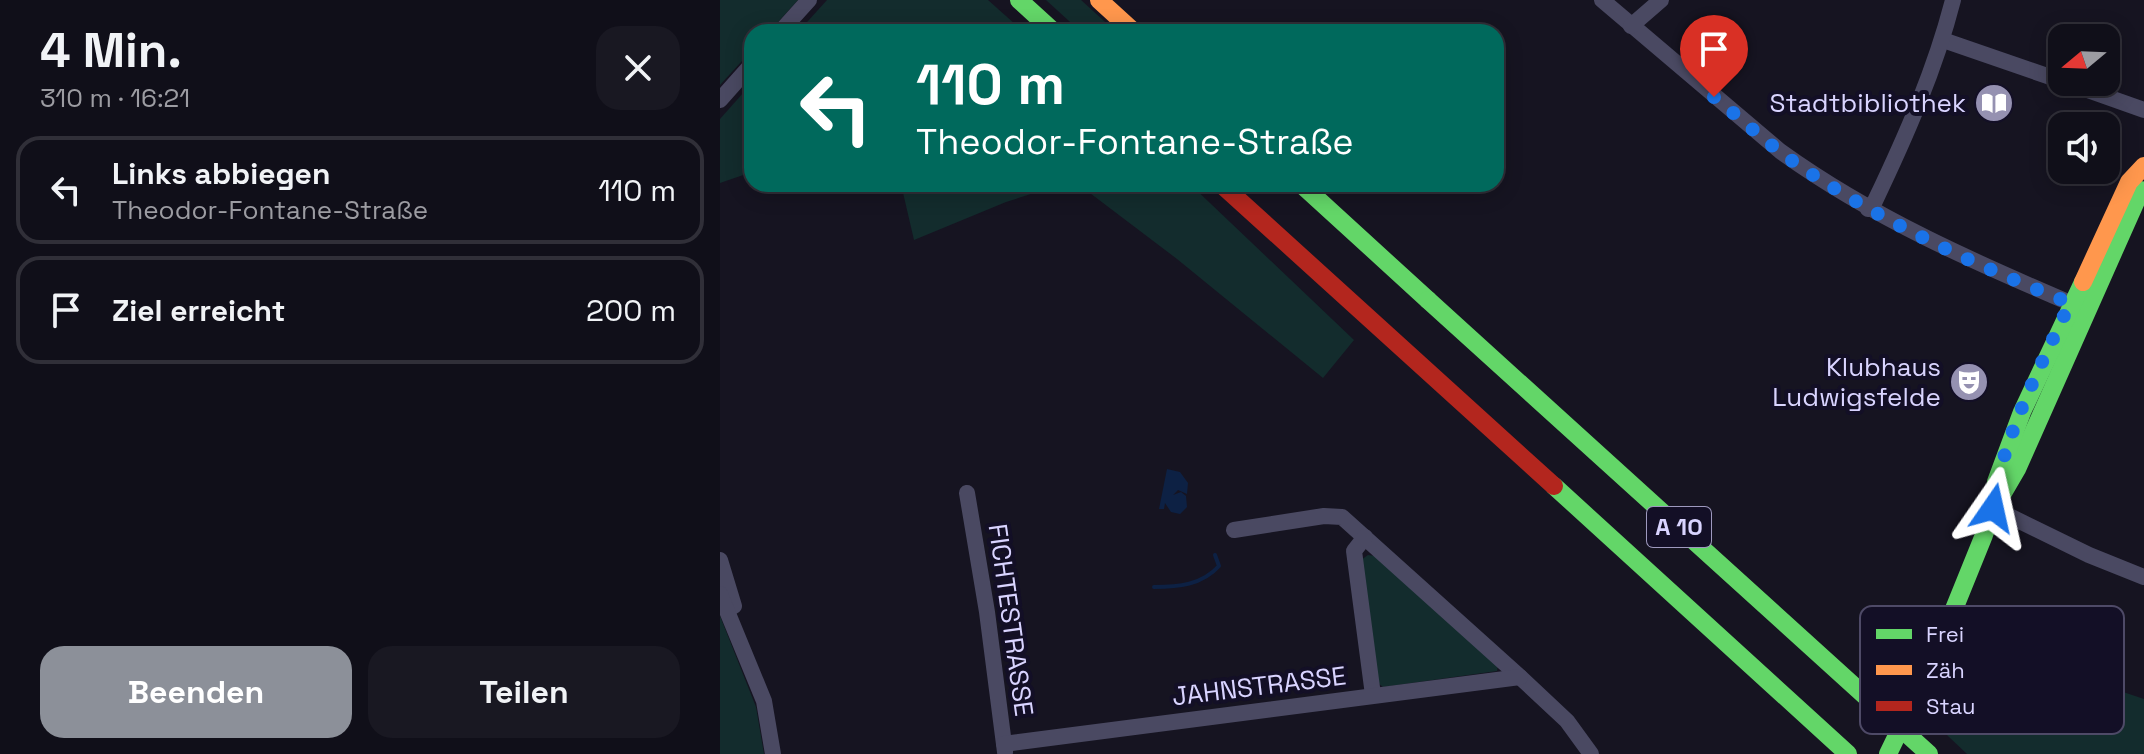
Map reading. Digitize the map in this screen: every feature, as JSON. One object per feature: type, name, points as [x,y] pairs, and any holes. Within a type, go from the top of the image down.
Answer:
[{"type":"main road","points":[[1019,0],[1045,24]]},
{"type":"main road","points":[[1099,0],[1125,24]]},
{"type":"main road","points":[[2079,307],[2129,182],[2144,166]]},
{"type":"main road","points":[[1955,606],[1993,508],[1996,482],[2022,412],[2140,193],[2144,177]]},
{"type":"main road","name":"A 10","points":[[1230,192],[1848,754]]},
{"type":"main road","name":"A 10","points":[[1310,192],[1860,691]]},
{"type":"main road","points":[[1888,754],[1898,734]]},
{"type":"main road","name":"A 10","points":[[1907,734],[1929,754]]},
{"type":"street","points":[[787,24],[809,0]]},
{"type":"street","points":[[1602,0],[1780,151],[1868,209],[1978,265],[2079,307]]},
{"type":"street","points":[[1631,26],[1661,0]]},
{"type":"street","points":[[1868,209],[1875,201],[1904,139],[1943,40],[1953,0]]},
{"type":"street","points":[[1943,40],[2048,77]]},
{"type":"street","points":[[720,100],[744,73]]},
{"type":"street","points":[[2104,96],[2144,110]]},
{"type":"street","name":"FICHTESTRASSE","points":[[967,493],[1005,749]]},
{"type":"street","points":[[1993,508],[2089,555],[2144,577]]},
{"type":"street","points":[[1234,530],[1334,515],[1342,517],[1567,721],[1591,754]]},
{"type":"street","points":[[1365,537],[1354,551],[1373,695]]},
{"type":"street","points":[[720,560],[737,614],[738,635]]},
{"type":"street","points":[[720,594],[764,701],[773,754]]},
{"type":"street","name":"JAHNSTRASSE","points":[[1005,749],[1373,695],[1520,677]]},
{"type":"green space","points":[[720,0],[798,0],[776,24],[744,24],[744,59],[720,85]]},
{"type":"green space","points":[[827,0],[988,0],[1015,24],[805,24]]},
{"type":"green space","points":[[1046,0],[1081,0],[1107,24],[1072,24]]},
{"type":"green space","points":[[744,92],[744,175],[720,183],[720,119]]},
{"type":"green space","points":[[903,192],[1037,192],[1006,202],[914,240]]},
{"type":"green space","points":[[1089,192],[1198,192],[1354,340],[1323,378],[1177,259]]},
{"type":"green space","points":[[1368,555],[1375,556],[1498,665],[1497,671],[1383,687],[1378,683],[1361,560]]},
{"type":"green space","points":[[720,616],[756,707],[764,754],[720,754]]},
{"type":"green space","points":[[2124,692],[2144,699],[2144,754],[1967,754],[1946,734],[2124,734]]},
{"type":"water","points":[[1167,469],[1180,472],[1188,483],[1187,494],[1178,490],[1173,495],[1181,492],[1186,496],[1187,507],[1180,514],[1171,512],[1165,503],[1164,509],[1159,509]]},
{"type":"waterway","points":[[1154,587],[1181,585],[1205,577],[1219,566],[1215,555]]},
{"type":"traffic: fast","points":[[1019,0],[1045,24]]},
{"type":"traffic: fast","points":[[2003,493],[2017,469],[2141,190]]},
{"type":"traffic: fast","points":[[1310,192],[1428,300]]},
{"type":"traffic: fast","points":[[1955,606],[1984,535],[1993,508],[1996,482],[2022,412],[2083,282]]},
{"type":"traffic: fast","points":[[1428,300],[1860,691]]},
{"type":"traffic: fast","points":[[1554,486],[1848,754]]},
{"type":"traffic: fast","points":[[1888,754],[1898,734]]},
{"type":"traffic: fast","points":[[1907,734],[1929,754]]},
{"type":"traffic: slow","points":[[1099,0],[1125,24]]},
{"type":"traffic: slow","points":[[2083,282],[2129,182],[2144,166]]},
{"type":"traffic: jam","points":[[1230,192],[1554,486]]},
{"type":"place","name":"Stadtbibliothek","points":[[1994,103]]},
{"type":"place","name":"Klubhaus Ludwigsfelde","points":[[1969,382]]},
{"type":"route","points":[[1714,97],[1804,169],[1868,209],[1978,265],[2070,303],[2022,412],[1996,482],[1993,508]]}]
